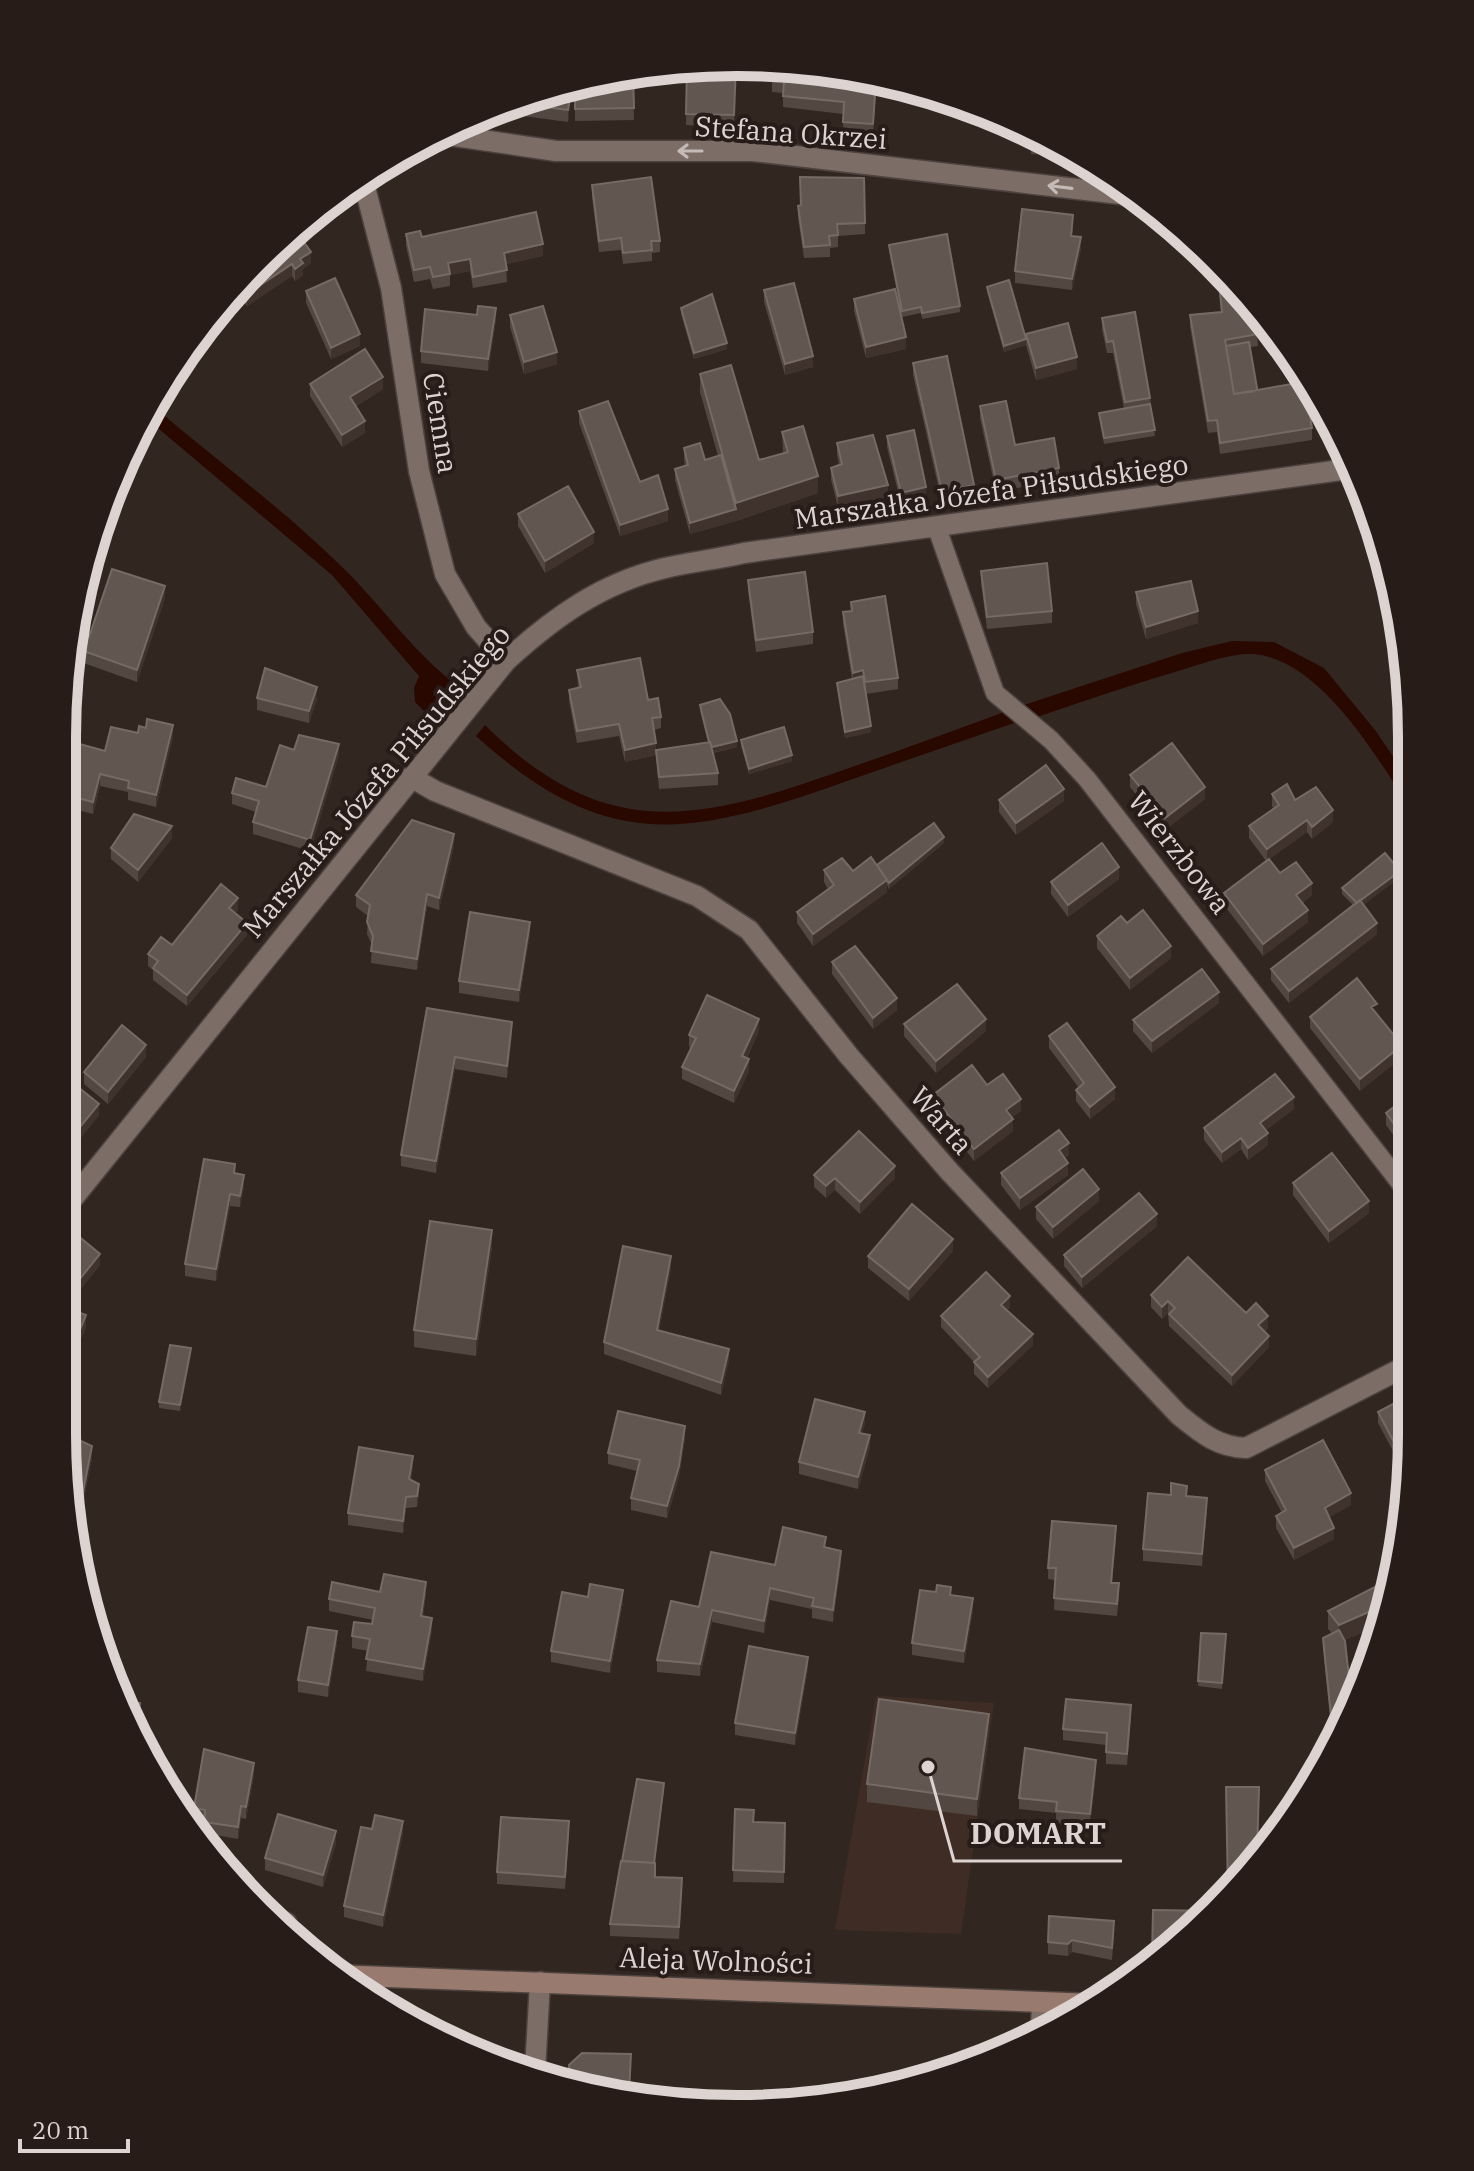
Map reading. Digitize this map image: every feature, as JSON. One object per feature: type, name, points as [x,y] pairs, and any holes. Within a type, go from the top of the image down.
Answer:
[{"type":"street","name":"Stefana Okrzei","points":[[460,137],[556,151],[753,151],[1112,193]]},
{"type":"street","name":"Ciemna","points":[[366,190],[391,288],[419,471],[445,574],[476,627],[506,661]]},
{"type":"street","name":"Marszałka Józefa Piłsudskiego","points":[[76,1195],[482,689],[506,661],[573,605],[655,571],[744,553],[1342,470]]},
{"type":"street","name":"Warta","points":[[411,777],[435,791],[697,896],[749,930],[849,1056],[949,1171],[1179,1415],[1210,1440],[1230,1448],[1246,1448],[1398,1370]]},
{"type":"street","name":"Aleja Wolności","points":[[359,1976],[1073,2003]]},
{"type":"street","points":[[535,2063],[540,1982]]},
{"type":"street","points":[[1041,2020],[1042,2002]]},
{"type":"lane","name":"Wierzbowa","points":[[937,528],[995,693],[1051,740],[1087,779],[1398,1180]]},
{"type":"shaded area","points":[[161,413],[318,544],[423,656],[454,683],[428,715],[415,702],[414,688],[419,676],[332,575],[155,425]]},
{"type":"shaded area","points":[[1232,641],[1274,642],[1324,668],[1398,764],[1398,790],[1365,740],[1324,692],[1302,673],[1278,660],[1253,654],[1220,658],[1037,717],[1024,705],[1182,653]]},
{"type":"shaded area","points":[[1004,712],[1017,722],[779,804],[731,817],[687,824],[645,824],[605,816],[564,799],[521,773],[476,736],[485,725],[527,762],[567,788],[608,804],[648,811],[690,811],[781,791]]},
{"type":"shaded area","points":[[876,1696],[994,1703],[961,1934],[835,1930]]},
{"type":"building","points":[[736,76],[734,115],[686,114],[687,78]]},
{"type":"building","points":[[772,77],[780,77],[875,91],[873,124],[843,122],[844,102],[783,96],[784,81],[772,81]]},
{"type":"building","points":[[633,85],[634,108],[575,109],[575,97]]},
{"type":"building","points":[[570,98],[568,110],[540,106]]},
{"type":"building","points":[[651,177],[660,241],[651,241],[652,250],[623,253],[621,238],[599,241],[592,185]]},
{"type":"building","points":[[800,177],[864,178],[865,223],[837,224],[838,235],[829,236],[830,245],[804,247],[798,206],[801,205]]},
{"type":"building","points":[[1022,209],[1073,215],[1071,236],[1081,237],[1072,279],[1015,271]]},
{"type":"building","points":[[536,212],[543,244],[504,253],[507,270],[473,277],[470,259],[448,263],[450,274],[433,277],[430,267],[414,270],[406,234],[420,231],[422,237]]},
{"type":"building","points":[[947,234],[960,306],[922,313],[921,307],[902,311],[889,245]]},
{"type":"building","points":[[302,239],[311,252],[300,259],[303,263],[295,269],[292,264],[247,294]]},
{"type":"building","points":[[335,278],[360,334],[331,348],[306,291]]},
{"type":"building","points":[[1009,280],[1026,339],[1004,346],[987,287]]},
{"type":"building","points":[[794,283],[813,356],[785,364],[764,290]]},
{"type":"building","points":[[1219,286],[1258,331],[1258,334],[1225,340],[1234,394],[1295,384],[1308,405],[1312,428],[1220,443],[1217,420],[1208,421],[1190,315],[1222,312]]},
{"type":"building","points":[[895,289],[906,337],[866,347],[854,299]]},
{"type":"building","points":[[712,294],[727,343],[694,353],[681,308]]},
{"type":"building","points":[[478,306],[496,308],[488,359],[421,351],[425,309],[477,315]]},
{"type":"building","points":[[543,306],[557,352],[524,362],[510,315]]},
{"type":"building","points":[[1135,312],[1150,398],[1125,402],[1113,341],[1107,342],[1102,318]]},
{"type":"building","points":[[1068,323],[1077,357],[1036,368],[1026,334]]},
{"type":"building","points":[[1249,342],[1257,388],[1256,391],[1234,394],[1226,346]]},
{"type":"building","points":[[365,349],[383,377],[350,397],[365,421],[342,435],[310,384]]},
{"type":"building","points":[[947,356],[974,485],[942,492],[913,363]]},
{"type":"building","points":[[731,365],[759,460],[788,452],[782,432],[803,426],[818,476],[736,503],[700,374]]},
{"type":"building","points":[[608,401],[640,482],[658,475],[668,509],[620,525],[579,411]]},
{"type":"building","points":[[1006,401],[1015,445],[1054,438],[1059,468],[996,480],[980,406]]},
{"type":"building","points":[[1150,404],[1155,430],[1104,438],[1099,413]]},
{"type":"building","points":[[914,430],[926,487],[901,493],[887,436]]},
{"type":"building","points":[[873,435],[888,485],[838,496],[831,468],[842,464],[837,443]]},
{"type":"building","points":[[700,443],[705,460],[721,455],[736,509],[690,523],[675,469],[688,465],[684,448]]},
{"type":"building","points":[[568,486],[594,532],[545,561],[518,514]]},
{"type":"building","points":[[1047,563],[1052,611],[987,617],[981,571]]},
{"type":"building","points":[[112,569],[165,586],[137,670],[82,651],[85,636],[89,637]]},
{"type":"building","points":[[805,572],[813,632],[756,640],[748,580]]},
{"type":"building","points":[[1191,581],[1198,611],[1146,627],[1136,592]]},
{"type":"building","points":[[885,596],[898,678],[865,682],[863,670],[853,673],[843,612],[852,611],[851,602]]},
{"type":"building","points":[[640,658],[648,700],[658,698],[661,717],[652,718],[656,743],[625,750],[619,724],[577,731],[569,690],[581,687],[577,670]]},
{"type":"building","points":[[265,668],[317,687],[309,711],[257,698]]},
{"type":"building","points":[[863,676],[871,726],[845,732],[837,683]]},
{"type":"building","points":[[720,699],[730,714],[737,741],[712,747],[700,705]]},
{"type":"building","points":[[147,719],[173,725],[156,795],[128,788],[129,781],[100,774],[93,802],[76,798],[76,743],[105,751],[111,727],[138,733],[139,726],[146,728]]},
{"type":"building","points":[[784,727],[792,755],[749,769],[741,740]]},
{"type":"building","points":[[299,735],[339,744],[310,840],[253,822],[259,801],[232,793],[236,778],[266,787],[280,745],[294,750]]},
{"type":"building","points":[[710,742],[718,773],[659,777],[656,750]]},
{"type":"building","points":[[1172,743],[1205,787],[1165,818],[1130,775]]},
{"type":"building","points":[[1046,765],[1064,789],[1016,823],[999,800]]},
{"type":"building","points":[[1287,784],[1295,800],[1316,787],[1333,810],[1312,827],[1307,820],[1267,849],[1249,826],[1279,805],[1272,794]]},
{"type":"building","points":[[134,814],[172,826],[138,870],[111,848]]},
{"type":"building","points":[[412,820],[454,834],[439,898],[427,894],[417,959],[371,951],[373,936],[367,922],[370,905],[356,895]]},
{"type":"building","points":[[934,823],[944,837],[889,883],[877,865]]},
{"type":"building","points":[[1102,843],[1119,867],[1068,905],[1051,882]]},
{"type":"building","points":[[1385,853],[1398,869],[1398,872],[1357,903],[1342,888]]},
{"type":"building","points":[[871,857],[887,880],[813,934],[797,912],[834,885],[824,870],[842,858],[853,871]]},
{"type":"building","points":[[1269,859],[1280,873],[1296,862],[1312,883],[1296,895],[1308,910],[1263,944],[1224,893]]},
{"type":"building","points":[[221,884],[238,898],[229,908],[247,923],[187,995],[153,968],[158,961],[148,954],[161,937],[172,945]]},
{"type":"building","points":[[1360,900],[1377,923],[1289,991],[1271,969]]},
{"type":"building","points":[[1143,910],[1171,946],[1130,978],[1097,936],[1121,916],[1127,923]]},
{"type":"building","points":[[470,912],[530,922],[519,990],[459,981]]},
{"type":"building","points":[[855,946],[897,998],[873,1018],[832,962]]},
{"type":"building","points":[[1202,969],[1219,992],[1152,1041],[1133,1020]]},
{"type":"building","points":[[1357,978],[1377,1004],[1371,1007],[1398,1040],[1398,1048],[1360,1079],[1310,1017]]},
{"type":"building","points":[[957,984],[986,1019],[936,1061],[904,1024]]},
{"type":"building","points":[[707,995],[759,1019],[742,1056],[749,1059],[734,1091],[682,1067],[696,1038],[689,1035]]},
{"type":"building","points":[[427,1008],[512,1022],[507,1066],[455,1057],[436,1161],[401,1155]]},
{"type":"building","points":[[1067,1023],[1115,1087],[1090,1107],[1076,1090],[1084,1083],[1049,1036]]},
{"type":"building","points":[[122,1025],[146,1045],[108,1092],[84,1072]]},
{"type":"building","points":[[972,1065],[987,1085],[1003,1074],[1021,1099],[1006,1110],[1013,1119],[974,1149],[933,1095]]},
{"type":"building","points":[[1275,1074],[1294,1097],[1260,1123],[1268,1133],[1248,1148],[1241,1138],[1222,1152],[1204,1128]]},
{"type":"building","points":[[76,1085],[99,1104],[76,1132]]},
{"type":"building","points":[[1398,1104],[1398,1130],[1386,1113]]},
{"type":"building","points":[[1059,1130],[1069,1143],[1059,1150],[1068,1163],[1020,1198],[1001,1173]]},
{"type":"building","points":[[859,1131],[895,1166],[860,1202],[835,1178],[826,1186],[814,1175]]},
{"type":"building","points":[[1332,1153],[1369,1201],[1329,1231],[1293,1183]]},
{"type":"building","points":[[204,1159],[235,1164],[234,1173],[244,1175],[240,1196],[230,1194],[216,1269],[185,1264]]},
{"type":"building","points":[[1083,1169],[1099,1189],[1053,1227],[1036,1207]]},
{"type":"building","points":[[1139,1193],[1157,1214],[1082,1277],[1064,1255]]},
{"type":"building","points":[[912,1204],[953,1239],[909,1289],[868,1256]]},
{"type":"building","points":[[430,1221],[492,1230],[476,1339],[414,1330]]},
{"type":"building","points":[[76,1236],[100,1254],[76,1284]]},
{"type":"building","points":[[623,1246],[671,1256],[657,1330],[729,1349],[721,1383],[604,1342]]},
{"type":"building","points":[[1188,1257],[1246,1313],[1256,1303],[1268,1316],[1258,1325],[1269,1336],[1232,1375],[1169,1314],[1175,1308],[1168,1301],[1162,1307],[1151,1295]]},
{"type":"building","points":[[986,1272],[1010,1296],[1001,1305],[1033,1334],[988,1377],[974,1362],[980,1357],[941,1316]]},
{"type":"building","points":[[76,1311],[86,1315],[76,1340]]},
{"type":"building","points":[[170,1345],[191,1348],[180,1405],[159,1402]]},
{"type":"building","points":[[815,1399],[865,1412],[859,1433],[870,1435],[858,1477],[799,1462]]},
{"type":"building","points":[[1398,1401],[1398,1449],[1378,1412]]},
{"type":"building","points":[[618,1411],[685,1426],[679,1466],[667,1506],[631,1498],[640,1460],[608,1453]]},
{"type":"building","points":[[76,1439],[92,1446],[81,1502],[77,1477]]},
{"type":"building","points":[[1323,1440],[1351,1493],[1325,1508],[1334,1528],[1294,1548],[1276,1516],[1286,1510],[1265,1470]]},
{"type":"building","points":[[359,1447],[413,1456],[409,1479],[419,1484],[417,1496],[406,1497],[403,1521],[348,1513]]},
{"type":"building","points":[[1171,1483],[1187,1486],[1186,1496],[1207,1498],[1202,1554],[1143,1549],[1148,1493],[1171,1495]]},
{"type":"building","points":[[1052,1521],[1116,1526],[1111,1583],[1119,1583],[1117,1604],[1054,1598],[1056,1568],[1048,1568]]},
{"type":"building","points":[[783,1527],[826,1537],[824,1547],[841,1551],[833,1610],[812,1606],[814,1598],[770,1588],[764,1621],[712,1610],[700,1664],[657,1660],[671,1601],[699,1607],[711,1552],[775,1565]]},
{"type":"building","points":[[384,1574],[426,1582],[421,1616],[432,1618],[423,1669],[366,1659],[370,1639],[352,1636],[354,1622],[372,1624],[375,1608],[329,1599],[332,1582],[380,1592]]},
{"type":"building","points":[[590,1584],[623,1590],[610,1661],[551,1651],[562,1592],[588,1597]]},
{"type":"building","points":[[1380,1584],[1374,1610],[1339,1625],[1328,1611]]},
{"type":"building","points":[[937,1585],[951,1587],[950,1595],[973,1598],[964,1651],[912,1643],[920,1590],[936,1592]]},
{"type":"building","points":[[308,1627],[337,1631],[328,1685],[298,1680]]},
{"type":"building","points":[[1339,1630],[1345,1641],[1350,1683],[1332,1722],[1323,1638]]},
{"type":"building","points":[[1201,1633],[1226,1634],[1222,1683],[1198,1681]]},
{"type":"building","points":[[749,1646],[808,1657],[795,1733],[735,1723]]},
{"type":"building","points":[[879,1699],[989,1714],[977,1799],[867,1784]]},
{"type":"building","points":[[1066,1699],[1131,1705],[1127,1754],[1106,1752],[1107,1733],[1063,1729]]},
{"type":"building","points":[[1025,1748],[1096,1760],[1090,1814],[1056,1811],[1057,1802],[1019,1798]]},
{"type":"building","points":[[204,1749],[254,1763],[246,1807],[241,1806],[238,1827],[204,1822],[205,1810],[194,1808]]},
{"type":"building","points":[[637,1779],[664,1783],[654,1863],[622,1861]]},
{"type":"building","points":[[1226,1787],[1259,1787],[1257,1841],[1228,1877]]},
{"type":"building","points":[[735,1809],[754,1810],[753,1822],[785,1823],[784,1872],[733,1870]]},
{"type":"building","points":[[278,1814],[336,1831],[323,1875],[265,1858]]},
{"type":"building","points":[[375,1815],[403,1821],[383,1915],[344,1906],[361,1827],[372,1829]]},
{"type":"building","points":[[501,1817],[569,1821],[565,1877],[497,1872]]},
{"type":"building","points":[[621,1861],[655,1863],[655,1877],[682,1878],[679,1927],[610,1924]]},
{"type":"building","points":[[1153,1910],[1194,1911],[1173,1931],[1152,1948]]},
{"type":"building","points":[[1049,1916],[1114,1921],[1112,1948],[1072,1940],[1068,1944],[1048,1942]]},
{"type":"building","points":[[582,2053],[631,2054],[629,2085],[570,2073],[569,2065]]},
{"type":"place","name":"DOMART","points":[[928,1767]]}]
